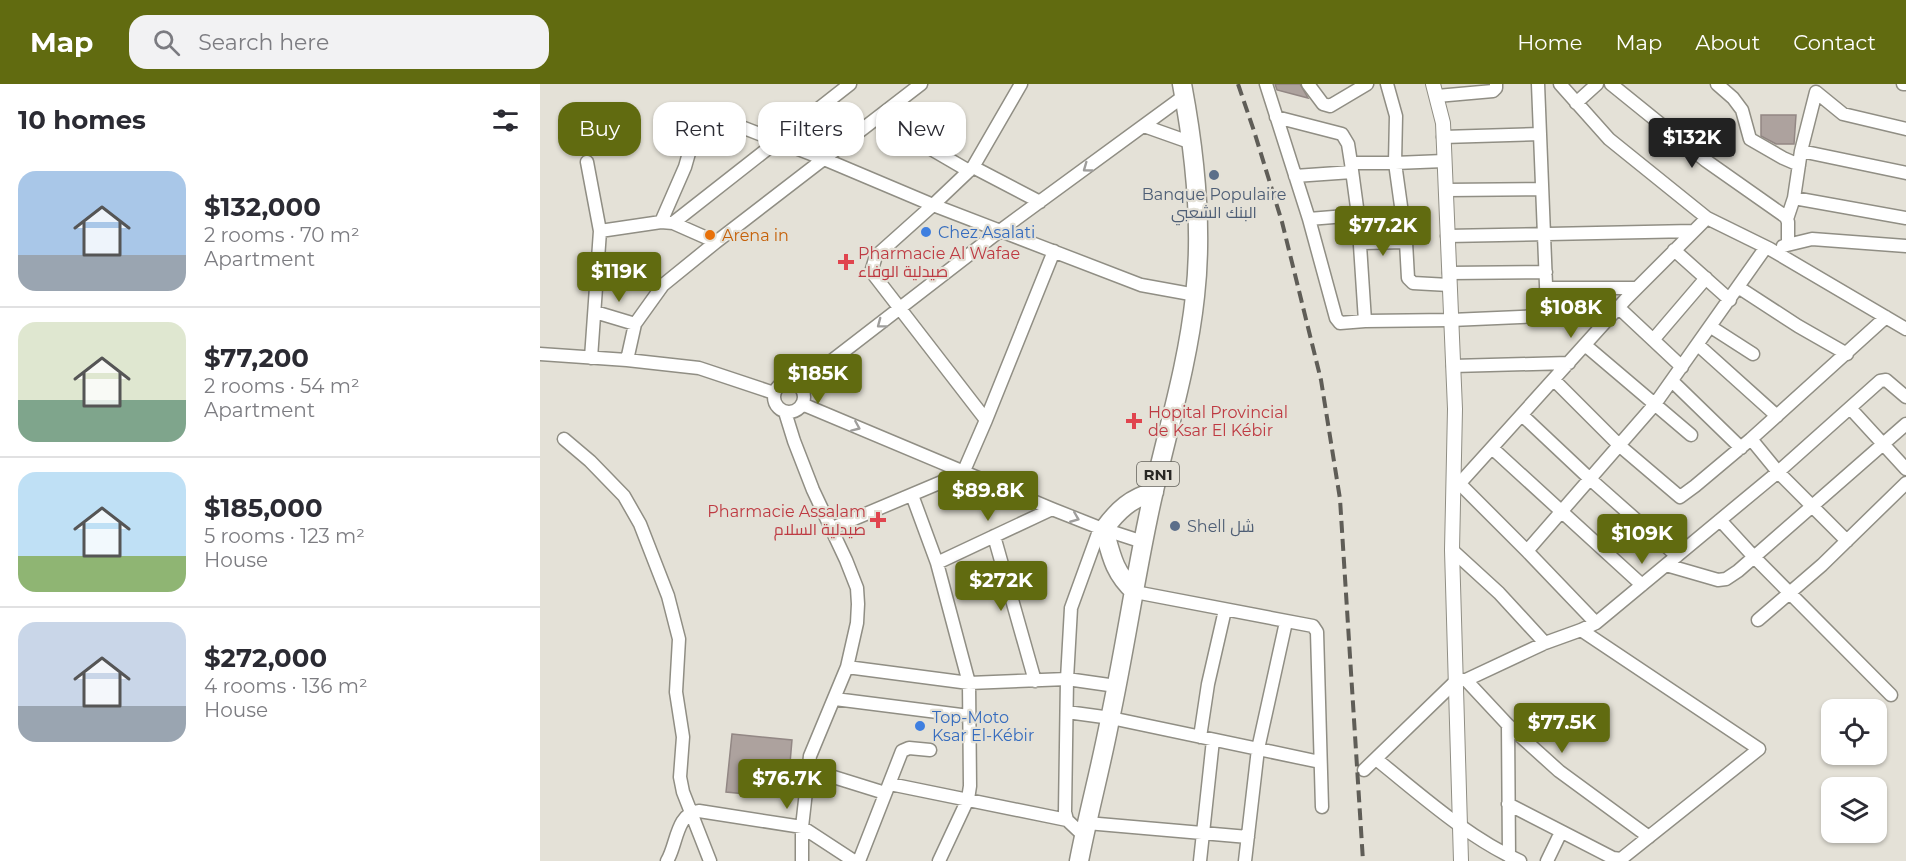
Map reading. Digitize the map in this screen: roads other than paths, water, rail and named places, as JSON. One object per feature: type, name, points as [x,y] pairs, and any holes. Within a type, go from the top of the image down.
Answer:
[{"type":"main road","name":"RN1","points":[[1079,861],[1111,718],[1143,542],[1182,378],[1196,295],[1198,238],[1192,143],[1183,90]]},
{"type":"main road","points":[[1135,592],[1123,581],[1117,571],[1102,529],[1132,499],[1154,492]]},
{"type":"street","points":[[827,102],[850,84]]},
{"type":"street","points":[[898,102],[921,84]]},
{"type":"street","points":[[986,420],[874,275],[873,263],[876,256],[971,169],[1021,84]]},
{"type":"street","points":[[1266,84],[1309,219],[1337,321],[1340,323],[1540,318],[1544,316],[1547,310],[1538,84]]},
{"type":"street","points":[[1308,84],[1323,104],[1330,106],[1367,84]]},
{"type":"street","points":[[1387,84],[1396,116],[1395,163],[1410,281],[1413,284],[1546,272]]},
{"type":"street","points":[[1461,861],[1462,680],[1452,550],[1457,481],[1455,409],[1443,123],[1435,90],[1493,91],[1496,84]]},
{"type":"street","points":[[1560,84],[1609,139],[1707,218],[1768,248],[1906,328]]},
{"type":"street","points":[[1576,103],[1597,84]]},
{"type":"street","points":[[1611,84],[1705,160],[1787,219]]},
{"type":"street","points":[[1717,84],[1733,98],[1742,110],[1750,139],[1799,165]]},
{"type":"street","points":[[1804,84],[1816,88],[1843,114],[1906,129]]},
{"type":"street","points":[[1788,244],[1787,219],[1794,198],[1816,88]]},
{"type":"street","points":[[800,386],[1001,230],[1144,126],[1183,90]]},
{"type":"street","points":[[667,223],[697,122],[701,116],[708,114],[758,133]]},
{"type":"street","points":[[1276,117],[1342,134],[1348,144],[1358,215],[1365,321]]},
{"type":"street","points":[[627,360],[635,324],[663,285],[876,120]]},
{"type":"street","points":[[1144,126],[1192,143]]},
{"type":"street","points":[[1443,138],[1540,134]]},
{"type":"street","points":[[1802,151],[1906,173]]},
{"type":"street","points":[[667,223],[758,156]]},
{"type":"street","points":[[816,156],[933,205],[1150,288],[1196,295]]},
{"type":"street","points":[[947,156],[1040,202]]},
{"type":"street","points":[[1295,176],[1395,163],[1444,160]]},
{"type":"street","points":[[587,162],[600,231],[591,358]]},
{"type":"street","points":[[1446,190],[1542,189]]},
{"type":"street","points":[[1794,198],[1906,218]]},
{"type":"street","points":[[1309,219],[1358,215]]},
{"type":"street","points":[[1457,481],[1492,448],[1618,308],[1707,218]]},
{"type":"street","points":[[600,231],[667,223],[716,243]]},
{"type":"street","points":[[1447,236],[1693,231]]},
{"type":"street","points":[[1527,551],[1655,404],[1768,248],[1812,239],[1906,246]]},
{"type":"street","points":[[1360,243],[1406,242]]},
{"type":"street","points":[[1674,250],[1730,300]]},
{"type":"street","points":[[831,529],[963,473],[1054,251]]},
{"type":"street","points":[[1653,340],[1706,278]]},
{"type":"street","points":[[1738,287],[1798,326],[1847,354]]},
{"type":"street","points":[[1546,288],[1637,288]]},
{"type":"street","points":[[1618,308],[1682,367]]},
{"type":"street","points":[[595,312],[635,324]]},
{"type":"street","points":[[1554,380],[1620,446],[1680,496],[1690,491],[1741,448],[1886,317]]},
{"type":"street","points":[[1710,327],[1753,354]]},
{"type":"street","points":[[1585,345],[1691,435]]},
{"type":"street","points":[[1698,345],[1777,416]]},
{"type":"street","points":[[540,354],[699,368],[774,393]]},
{"type":"street","points":[[1453,366],[1569,363]]},
{"type":"street","points":[[1364,770],[1462,680],[1596,623],[1778,472],[1882,380],[1886,380],[1906,397]]},
{"type":"street","points":[[1672,381],[1741,448]]},
{"type":"street","points":[[785,412],[795,411],[804,398],[800,386],[790,382],[780,384],[774,393],[776,405],[785,412],[813,490],[846,560],[857,588],[858,604],[847,667],[810,756],[802,827],[802,861]]},
{"type":"street","points":[[802,404],[963,473],[1102,529],[1143,542]]},
{"type":"street","points":[[1851,408],[1906,469]]},
{"type":"street","points":[[1522,415],[1677,556]]},
{"type":"street","points":[[1666,565],[1718,580],[1726,579],[1906,424]]},
{"type":"street","points":[[564,439],[616,486],[628,502],[640,524],[668,596],[680,639],[676,692],[683,736],[680,777],[682,792],[710,861]]},
{"type":"street","points":[[1751,439],[1778,472],[1847,541]]},
{"type":"street","points":[[1492,448],[1642,585]]},
{"type":"street","points":[[1457,481],[1596,623]]},
{"type":"street","points":[[1758,620],[1822,565],[1906,483]]},
{"type":"street","points":[[912,495],[938,563],[969,683],[971,775],[968,799],[939,861]]},
{"type":"street","points":[[938,563],[1052,509]]},
{"type":"street","points":[[1720,520],[1789,593],[1892,695]]},
{"type":"street","points":[[1067,820],[1064,803],[1071,608],[1102,529]]},
{"type":"street","points":[[994,536],[1035,681]]},
{"type":"street","points":[[1452,550],[1499,593],[1545,643]]},
{"type":"street","points":[[1135,592],[1313,626],[1317,632],[1322,807]]},
{"type":"street","points":[[1200,737],[1208,684],[1225,610]]},
{"type":"street","points":[[1245,861],[1258,749],[1286,622]]},
{"type":"street","points":[[1508,804],[1617,859],[1625,857],[1759,749],[1581,630]]},
{"type":"street","points":[[847,667],[969,683],[1067,679],[1116,686]]},
{"type":"street","points":[[1462,680],[1559,771],[1649,837]]},
{"type":"street","points":[[835,699],[969,716]]},
{"type":"street","points":[[1067,712],[1111,718],[1320,762]]},
{"type":"street","points":[[1509,725],[1508,804],[1514,858]]},
{"type":"street","points":[[1200,861],[1213,740]]},
{"type":"street","points":[[859,861],[902,751],[909,748],[930,750]]},
{"type":"street","points":[[1376,759],[1460,825],[1514,858]]},
{"type":"street","points":[[808,769],[888,788],[968,799],[1067,820],[1085,829],[1248,837]]},
{"type":"street","points":[[668,861],[683,820],[691,812],[699,810],[802,827],[854,861]]},
{"type":"street","points":[[1547,861],[1561,831]]},
{"type":"railway","points":[[1238,84],[1282,222],[1321,380],[1340,499],[1363,861]]},
{"type":"place","name":"Banque Populaire البنك الشعبي","points":[[1214,175]]},
{"type":"place","name":"Chez Asalati","points":[[926,232]]},
{"type":"place","name":"Arena in","points":[[710,235]]},
{"type":"place","name":"Pharmacie Al Wafae صيدلية الوفاء","points":[[846,262]]},
{"type":"place","name":"Hopital Provincial de Ksar El Kébir","points":[[1134,421]]},
{"type":"place","name":"Pharmacie Assalam صيدلية السلام","points":[[878,520]]},
{"type":"place","name":"Shell شل","points":[[1175,526]]},
{"type":"place","name":"Top-Moto Ksar El-Kébir","points":[[920,726]]}]
